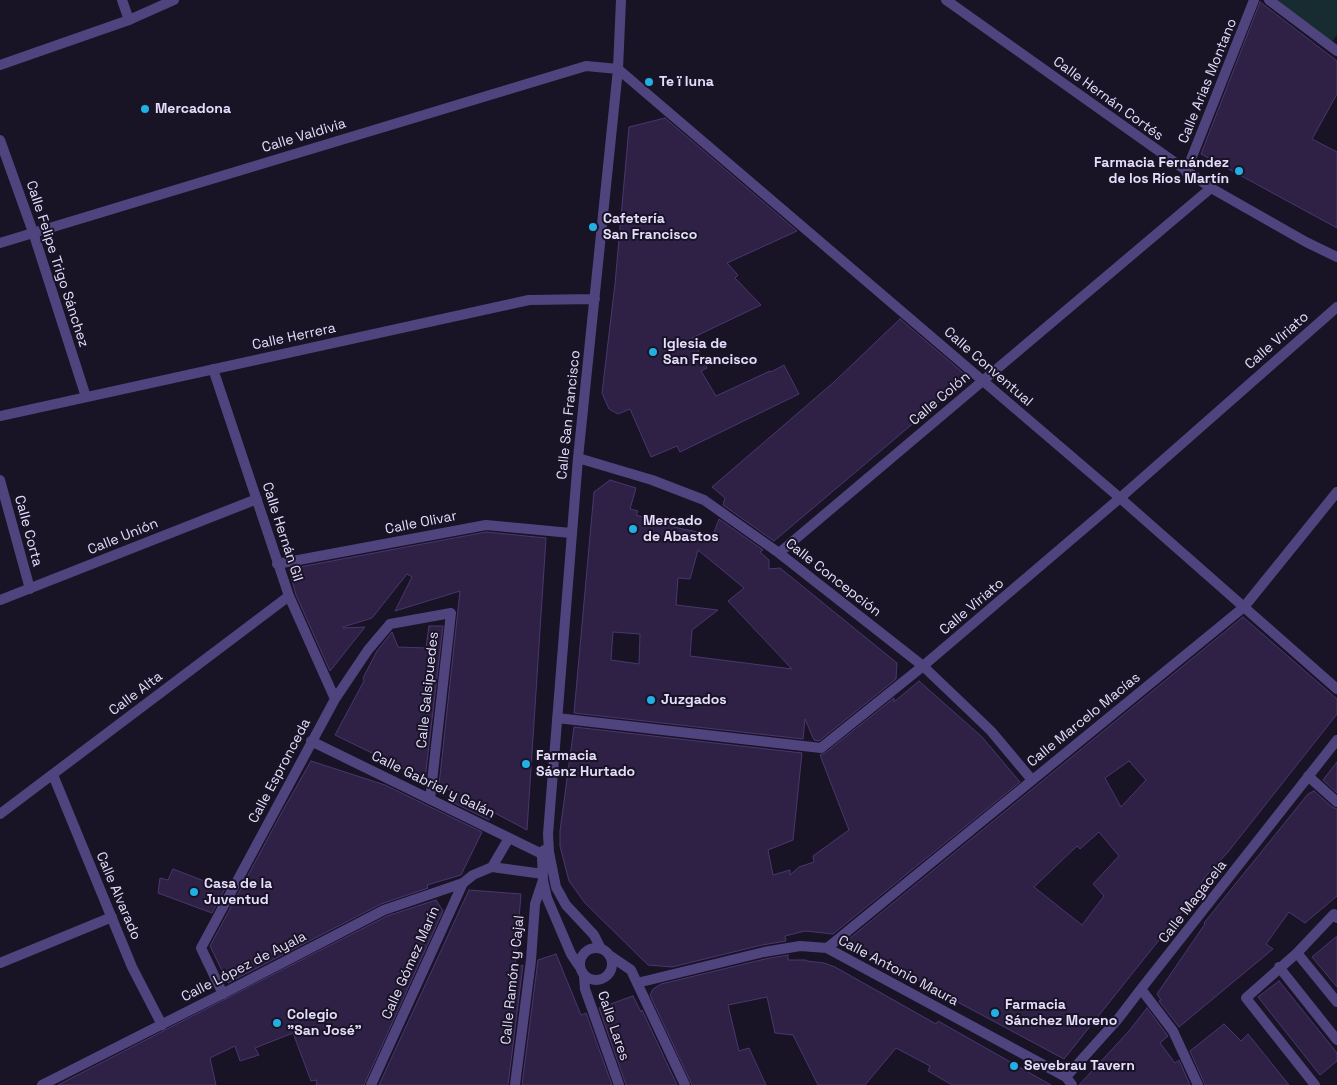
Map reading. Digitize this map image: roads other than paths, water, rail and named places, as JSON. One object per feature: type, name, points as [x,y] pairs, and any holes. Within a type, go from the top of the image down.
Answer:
[{"type":"street","points":[[122,0],[129,20]]},
{"type":"street","points":[[0,65],[129,20],[174,0]]},
{"type":"street","name":"Calle San Francisco","points":[[548,834],[571,533],[618,70],[621,0]]},
{"type":"street","name":"Calle Hernán Cortés","points":[[946,0],[1186,172],[1306,242],[1337,257]]},
{"type":"street","name":"Calle Arias Montano","points":[[1186,172],[1254,0]]},
{"type":"street","points":[[1269,0],[1337,51]]},
{"type":"street","name":"Calle Valdivia","points":[[0,243],[586,66],[618,70]]},
{"type":"street","name":"Calle Conventual","points":[[618,70],[1120,498],[1337,689]]},
{"type":"street","name":"Calle Felipe Trigo Sánchez","points":[[0,140],[33,232],[86,397]]},
{"type":"street","name":"Calle Colón","points":[[779,553],[1211,188]]},
{"type":"street","name":"Calle Herrera","points":[[0,416],[529,300],[595,299]]},
{"type":"street","name":"Calle Viriato","points":[[557,718],[821,748],[923,666],[1120,498],[1337,307]]},
{"type":"street","name":"Calle Hernán Gil","points":[[213,369],[288,596],[335,699]]},
{"type":"street","name":"Calle Concepción","points":[[578,458],[652,480],[704,500],[779,553],[923,666],[991,731],[1032,780]]},
{"type":"street","name":"Calle Corta","points":[[0,480],[30,589]]},
{"type":"street","name":"Calle Marcelo Macías","points":[[827,948],[1244,607],[1337,492]]},
{"type":"street","name":"Calle Unión","points":[[0,600],[257,499]]},
{"type":"street","name":"Calle Olivar","points":[[277,564],[486,525],[571,533]]},
{"type":"street","name":"Calle Alta","points":[[0,814],[288,596]]},
{"type":"street","name":"Calle Espronceda","points":[[223,994],[201,948],[335,699],[368,650],[390,624],[451,613]]},
{"type":"street","name":"Calle Salsipuedes","points":[[430,799],[451,613]]},
{"type":"street","name":"Calle Magacela","points":[[1069,1081],[1337,740]]},
{"type":"street","name":"Calle Gabriel y Galán","points":[[311,741],[542,854]]},
{"type":"street","name":"Calle Alvarado","points":[[53,775],[132,967],[162,1025]]},
{"type":"street","points":[[1308,776],[1337,802]]},
{"type":"street","points":[[548,834],[549,852],[556,887],[566,905],[594,935],[612,965],[608,975],[599,980],[594,981],[584,976],[568,948],[547,898],[543,877],[542,854],[548,834]]},
{"type":"street","points":[[492,867],[509,838]]},
{"type":"street","points":[[463,883],[473,875],[492,867],[543,877]]},
{"type":"street","name":"Calle Ramón y Cajal","points":[[516,1085],[531,960],[535,904],[543,877]]},
{"type":"street","name":"Calle López de Ayala","points":[[42,1085],[384,910],[463,883]]},
{"type":"street","name":"Calle Gómez Marín","points":[[371,1085],[463,883]]},
{"type":"street","points":[[1315,1085],[1246,998],[1296,953],[1334,914],[1337,918]]},
{"type":"street","points":[[0,963],[112,918]]},
{"type":"street","name":"Calle Antonio Maura","points":[[637,984],[764,952],[800,946],[827,948],[1069,1081]]},
{"type":"street","points":[[580,966],[580,960],[586,951],[597,948],[631,970],[685,1085]]},
{"type":"street","points":[[1296,953],[1337,1002]]},
{"type":"street","points":[[1279,967],[1337,1040]]},
{"type":"street","name":"Calle Lares","points":[[584,976],[585,989],[619,1085]]},
{"type":"street","points":[[1141,990],[1173,1031],[1198,1085]]},
{"type":"place","name":"Te ï luna","points":[[649,82]]},
{"type":"place","name":"Mercadona","points":[[145,109]]},
{"type":"place","name":"Farmacia Fernández de los Ríos Martín","points":[[1239,171]]},
{"type":"place","name":"Cafetería San Francisco","points":[[593,227]]},
{"type":"place","name":"Iglesia de San Francisco","points":[[653,352]]},
{"type":"place","name":"Mercado de Abastos","points":[[633,529]]},
{"type":"place","name":"Juzgados","points":[[651,700]]},
{"type":"place","name":"Farmacia Sáenz Hurtado","points":[[526,764]]},
{"type":"place","name":"Casa de la Juventud","points":[[194,892]]},
{"type":"place","name":"Farmacia Sánchez Moreno","points":[[995,1013]]},
{"type":"place","name":"Colegio \"San José\"","points":[[277,1023]]},
{"type":"place","name":"Sevebrau Tavern","points":[[1014,1066]]}]
